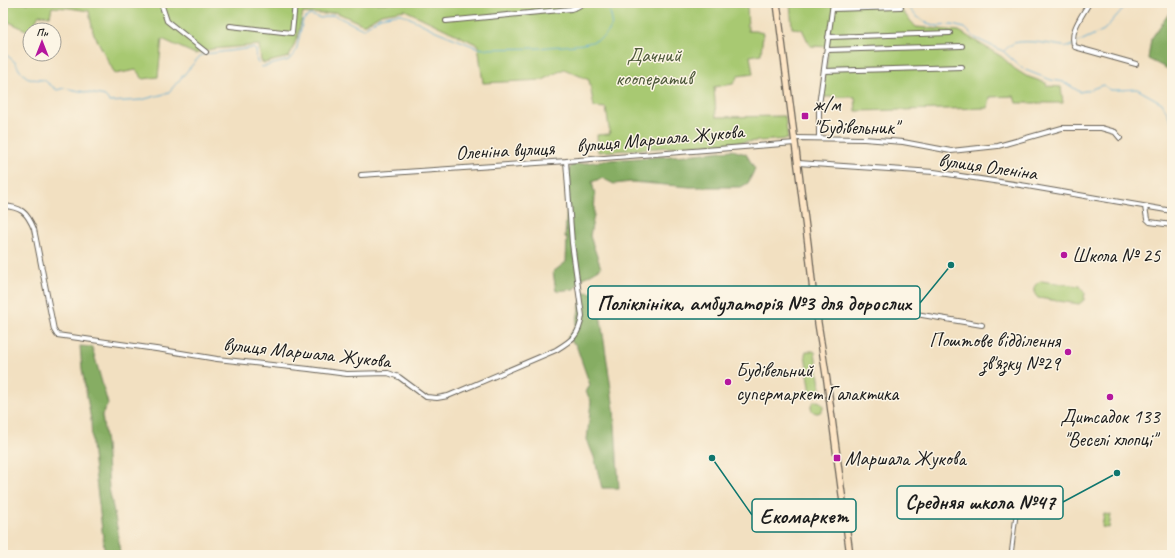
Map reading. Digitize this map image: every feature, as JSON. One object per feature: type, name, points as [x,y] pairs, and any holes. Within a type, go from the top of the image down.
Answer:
[{"type":"main road","points":[[777,3],[814,298],[827,381],[850,555]]},
{"type":"street","points":[[161,3],[167,21],[206,52]]},
{"type":"street","points":[[230,26],[292,33],[295,3]]},
{"type":"street","points":[[446,21],[571,9],[584,3]]},
{"type":"street","points":[[819,138],[819,105],[833,3]]},
{"type":"street","points":[[1089,3],[1073,34],[1072,42],[1075,47],[1136,64]]},
{"type":"street","points":[[832,10],[901,7]]},
{"type":"street","points":[[828,37],[950,33]]},
{"type":"street","points":[[827,50],[962,46]]},
{"type":"street","points":[[824,71],[962,67]]},
{"type":"street","name":"вулиця Маршала Жукова","points":[[3,206],[15,207],[24,212],[34,229],[54,330],[57,335],[217,359],[348,374],[388,373],[399,377],[426,397],[437,398],[448,396],[556,350],[571,341],[580,327],[582,316],[572,243],[566,161],[819,138],[903,142],[951,151],[960,151],[998,146],[1062,128],[1100,128],[1115,132],[1120,138]]},
{"type":"street","name":"Оленіна вулиця","points":[[361,175],[566,161]]},
{"type":"street","name":"вулиця Оленіна","points":[[798,163],[934,172],[1172,211]]},
{"type":"street","points":[[1145,206],[1147,219],[1150,222],[1172,225]]},
{"type":"street","points":[[814,298],[835,296],[850,303],[982,325]]},
{"type":"street","points":[[1011,555],[1018,499]]},
{"type":"green space","name":"Дачний кооператив","points":[[3,3],[747,3],[748,31],[763,33],[761,54],[750,56],[753,74],[738,76],[733,84],[714,87],[716,117],[785,116],[788,139],[598,152],[597,135],[610,134],[606,108],[594,107],[589,80],[564,69],[543,80],[483,83],[478,45],[405,10],[381,14],[365,24],[336,12],[325,14],[303,13],[297,38],[289,57],[264,63],[261,61],[259,45],[212,49],[195,54],[162,39],[158,77],[143,79],[136,70],[115,74],[93,32],[89,11],[52,7],[50,16],[39,15],[35,22],[22,22],[22,28],[7,21],[4,23]]},
{"type":"green space","points":[[790,3],[887,3],[889,9],[901,10],[916,27],[959,31],[1002,57],[1015,69],[1026,76],[1046,83],[1047,86],[1061,87],[1063,103],[1016,103],[1014,96],[990,97],[988,108],[856,111],[855,97],[822,97],[829,47],[810,46],[802,29],[792,28]]},
{"type":"green space","points":[[1172,9],[1172,71],[1148,59],[1151,39]]},
{"type":"green space","points":[[732,150],[746,154],[755,169],[748,183],[741,187],[690,187],[631,182],[614,184],[602,178],[592,182],[595,195],[594,215],[590,236],[601,268],[582,279],[574,289],[556,291],[553,272],[566,262],[567,236],[565,238],[569,169],[572,165],[609,160],[687,155]]},
{"type":"green space","points":[[1041,281],[1080,286],[1085,293],[1084,300],[1079,304],[1038,298],[1034,289],[1036,284]]},
{"type":"green space","points":[[583,292],[596,293],[598,300],[614,409],[619,488],[602,488],[594,457],[587,440],[591,401],[586,392],[590,385],[576,345],[567,338],[575,328]]},
{"type":"green space","points":[[80,346],[92,347],[108,404],[102,415],[106,444],[109,488],[118,532],[120,555],[105,555],[92,446],[91,420],[82,369]]},
{"type":"green space","points":[[806,351],[815,352],[821,392],[820,395],[813,396],[811,394],[805,354]]},
{"type":"green space","points":[[819,401],[822,402],[822,412],[815,413],[812,412],[811,405],[812,402]]},
{"type":"green space","points":[[1104,514],[1111,515],[1109,528],[1102,527]]},
{"type":"waterway","points":[[3,52],[15,62],[20,71],[29,79],[44,80],[57,90],[64,88],[105,96],[110,102],[141,100],[168,93],[200,56],[205,54],[253,48],[256,50],[257,62],[262,67],[289,60],[296,51],[303,20],[310,15],[321,18],[334,15],[363,29],[380,17],[402,14],[436,31],[478,48],[541,48],[583,44],[602,37],[609,31],[612,22],[609,3]]},
{"type":"waterway","points":[[905,3],[914,14],[924,22],[937,26],[952,25],[965,28],[975,38],[1003,51],[1023,69],[1051,80],[1064,82],[1080,92],[1103,85],[1111,90],[1137,89],[1162,103],[1172,122]]},
{"type":"waterway","points":[[1076,43],[1104,30],[1128,3]]},
{"type":"waterway","points":[[1004,51],[1014,43],[1020,42],[1042,43],[1069,47],[1073,45]]},
{"type":"place","name":"ж/м \"Будівельник\"","points":[[805,116]]},
{"type":"place","name":"Школа № 25","points":[[1064,255]]},
{"type":"place","name":"Поліклініка, амбулаторія №3 для дорослих","points":[[951,265]]},
{"type":"place","name":"Поштове відділення зв'язку №29","points":[[1068,352]]},
{"type":"place","name":"Будівельний супермаркет Галактика","points":[[728,382]]},
{"type":"place","name":"Дитсадок 133 \"Веселі хлопці\"","points":[[1110,397]]},
{"type":"place","name":"Екомаркет","points":[[712,458]]},
{"type":"place","name":"Маршала Жукова","points":[[837,458]]},
{"type":"place","name":"Средняя школа №47","points":[[1117,473]]}]
